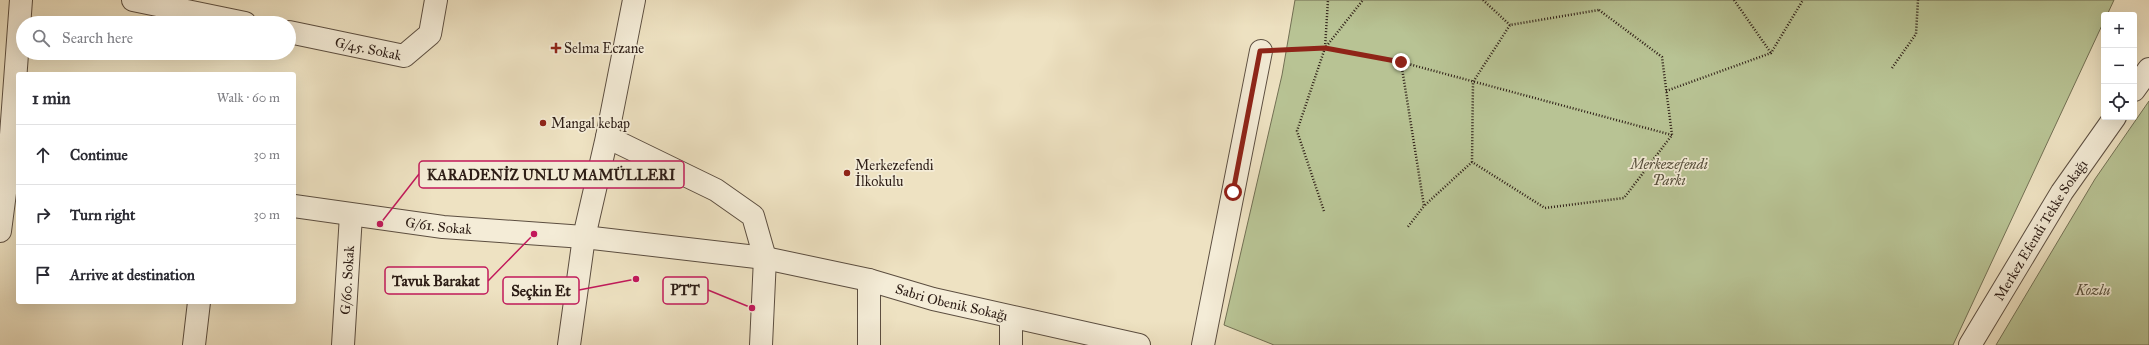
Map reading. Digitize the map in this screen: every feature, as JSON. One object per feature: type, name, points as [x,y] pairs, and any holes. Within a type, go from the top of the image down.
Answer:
[{"type":"street","points":[[18,16],[20,0]]},
{"type":"street","points":[[133,0],[211,16]]},
{"type":"street","name":"G/45. Sokak","points":[[296,33],[404,56],[430,34],[436,0]]},
{"type":"street","points":[[569,345],[584,237],[607,137],[634,0]]},
{"type":"street","points":[[0,231],[13,163],[6,134],[16,38]]},
{"type":"street","points":[[1203,345],[1260,51]]},
{"type":"street","points":[[2137,86],[2149,69]]},
{"type":"street","name":"Merkez Efendi Tekke Sokağı","points":[[1970,345],[2062,192],[2113,120]]},
{"type":"street","points":[[607,137],[716,190],[753,216],[765,258],[761,345]]},
{"type":"street","name":"G/61. Sokak","points":[[296,206],[443,227],[584,237],[765,258]]},
{"type":"street","name":"G/60. Sokak","points":[[343,345],[351,215]]},
{"type":"street","name":"Sabri Obenik Sokağı","points":[[765,258],[869,280],[933,299],[1139,345]]},
{"type":"street","points":[[869,280],[869,345]]},
{"type":"street","points":[[194,345],[199,304]]},
{"type":"street","points":[[1011,317],[1011,345]]},
{"type":"path","points":[[1324,211],[1297,131],[1325,48],[1328,0]]},
{"type":"path","points":[[1325,48],[1363,0]]},
{"type":"path","points":[[1483,0],[1510,25]]},
{"type":"path","points":[[1734,0],[1771,53]]},
{"type":"path","points":[[1666,91],[1771,53],[1803,0]]},
{"type":"path","points":[[1892,68],[1916,34],[1918,0]]},
{"type":"path","points":[[1407,228],[1424,206],[1472,162],[1473,82],[1510,25],[1599,10],[1662,57],[1672,135],[1624,198],[1546,208],[1472,162]]},
{"type":"path","points":[[1260,51],[1325,48],[1401,62],[1672,135]]},
{"type":"path","points":[[1401,62],[1424,206]]},
{"type":"green space","name":"Merkezefendi Parkı","points":[[1295,0],[2114,0],[2108,12],[2101,12],[2101,27],[1953,345],[1274,345],[1224,325],[1282,75]]},
{"type":"green space","name":"Kozlu","points":[[2149,101],[2149,345],[1996,345],[2095,179]]},
{"type":"place","name":"Selma Eczane","points":[[556,48]]},
{"type":"place","name":"Mangal kebap","points":[[543,123]]},
{"type":"place","name":"Merkezefendi İlkokulu","points":[[847,173]]},
{"type":"place","name":"KARADENİZ UNLU MAMÜLLERI","points":[[380,224]]},
{"type":"place","name":"Tavuk Barakat","points":[[534,234]]},
{"type":"place","name":"Seçkin Et","points":[[636,279]]},
{"type":"place","name":"PTT","points":[[752,308]]},
{"type":"route","points":[[1233,192],[1260,51],[1325,48],[1401,62]]}]
